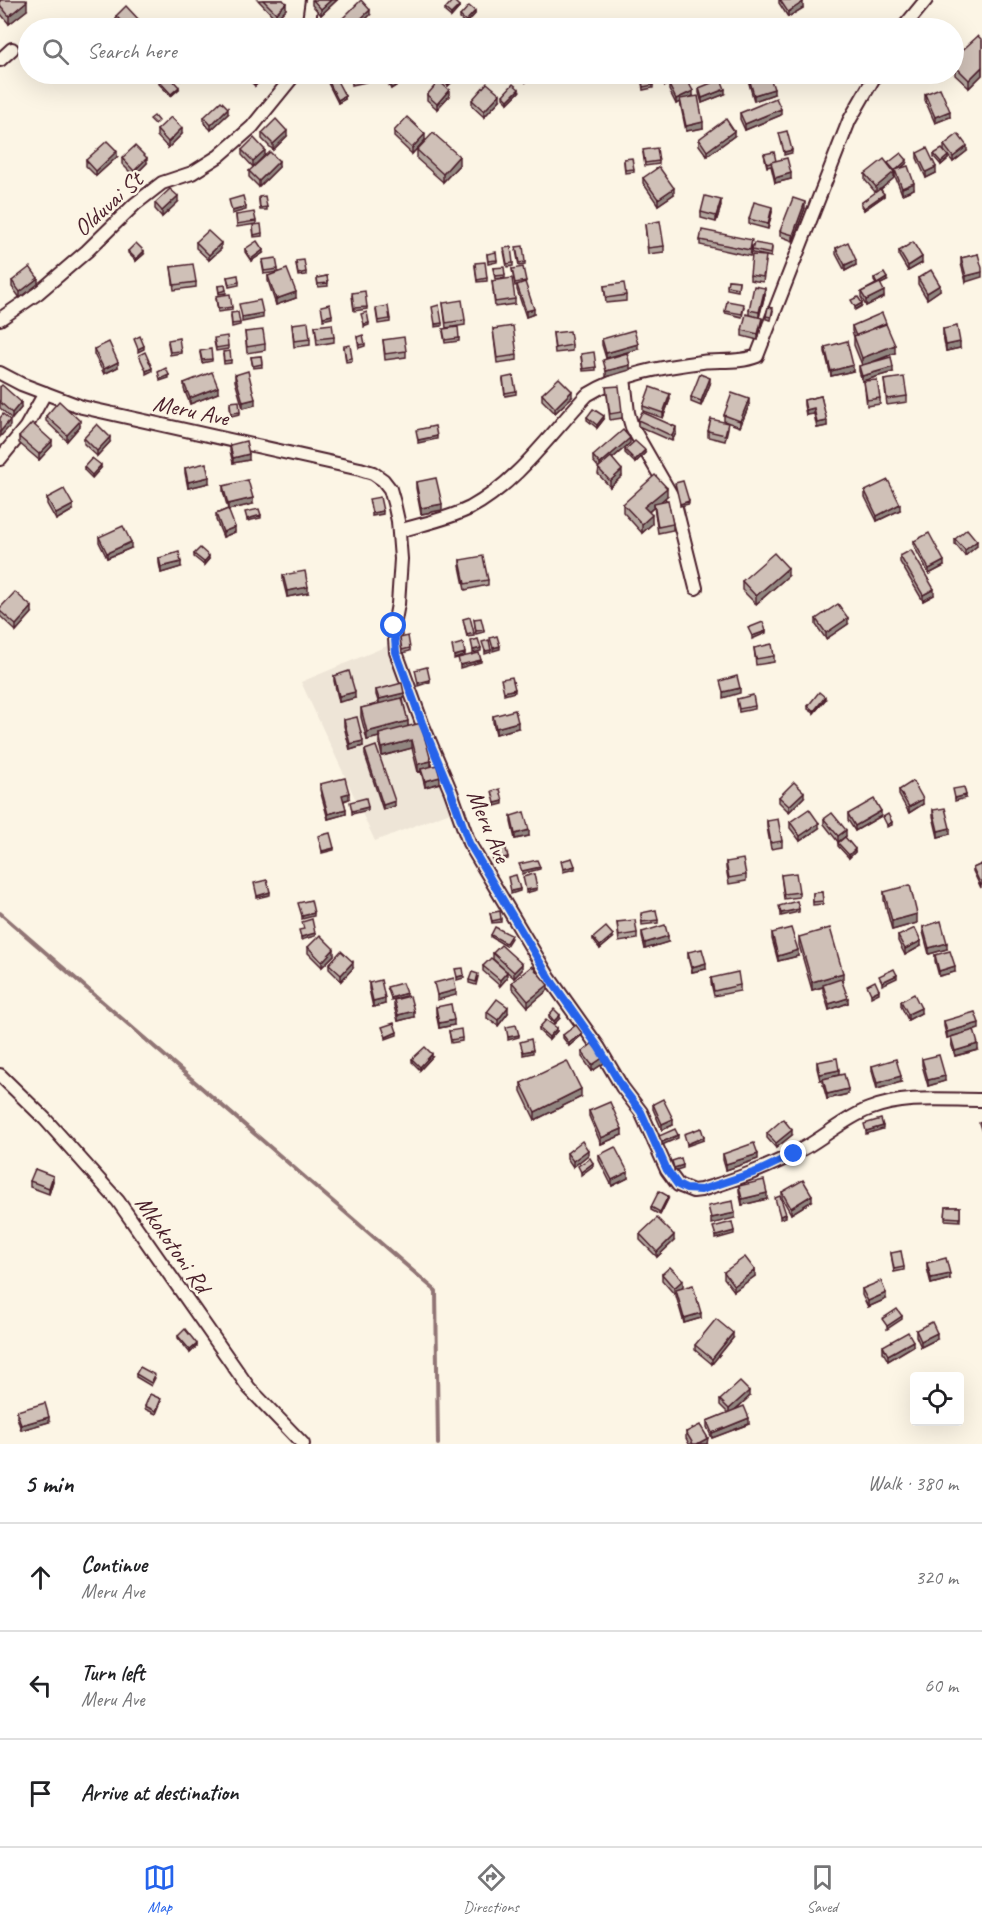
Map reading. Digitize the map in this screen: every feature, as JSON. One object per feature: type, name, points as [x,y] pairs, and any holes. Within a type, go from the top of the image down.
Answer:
[{"type":"street","points":[[309,18],[312,0]]},
{"type":"street","points":[[911,18],[926,0]]},
{"type":"street","points":[[0,60],[12,49]]},
{"type":"street","name":"Olduvai St","points":[[0,319],[38,293],[87,251],[135,204],[162,183],[192,173],[219,156],[252,127],[287,84]]},
{"type":"street","points":[[399,531],[455,514],[485,498],[512,478],[587,395],[602,386],[653,370],[703,362],[743,360],[757,356],[849,122],[870,84]]},
{"type":"street","name":"Meru Ave","points":[[0,373],[82,407],[373,473],[383,480],[390,489],[399,531],[401,559],[394,626],[396,652],[469,843],[550,979],[641,1112],[667,1170],[678,1185],[686,1189],[701,1190],[759,1171],[808,1146],[868,1109],[918,1098],[982,1100]]},
{"type":"street","points":[[624,378],[632,427],[674,500],[696,588]]},
{"type":"street","points":[[0,459],[26,427],[45,393]]},
{"type":"street","name":"Mkokotoni Rd","points":[[0,1075],[45,1119],[118,1201],[249,1388],[303,1444]]},
{"type":"shaded area","points":[[387,646],[450,812],[375,841],[301,682]]},
{"type":"building","points":[[0,0],[27,1],[9,16],[0,5]]},
{"type":"building","points":[[263,0],[283,0],[286,3],[276,13]]},
{"type":"building","points":[[313,0],[331,0],[321,9]]},
{"type":"building","points":[[361,0],[370,10],[362,18],[343,18]]},
{"type":"building","points":[[453,0],[459,6],[451,14],[445,9]]},
{"type":"building","points":[[780,0],[801,0],[803,2],[788,12]]},
{"type":"building","points":[[126,6],[137,18],[118,18],[116,16]]},
{"type":"building","points":[[469,6],[475,11],[469,18],[460,16]]},
{"type":"building","points":[[978,36],[982,40],[982,67],[969,80],[964,75],[964,49]]},
{"type":"building","points":[[162,84],[176,84],[179,87],[171,94]]},
{"type":"building","points":[[330,84],[339,84],[345,96],[338,100]]},
{"type":"building","points":[[436,84],[442,84],[449,90],[437,104],[427,95]]},
{"type":"building","points":[[486,84],[500,94],[484,111],[472,100]]},
{"type":"building","points":[[513,84],[519,89],[508,100],[503,95]]},
{"type":"building","points":[[689,84],[693,91],[676,99],[669,85]]},
{"type":"building","points":[[709,84],[723,84],[725,89],[702,98],[699,88]]},
{"type":"building","points":[[751,84],[772,84],[774,89],[754,95]]},
{"type":"building","points":[[940,88],[950,111],[935,117],[925,94]]},
{"type":"building","points":[[698,96],[703,122],[686,126],[680,99]]},
{"type":"building","points":[[776,98],[781,109],[745,124],[740,113]]},
{"type":"building","points":[[221,101],[228,108],[211,125],[204,117]]},
{"type":"building","points":[[154,116],[158,121],[155,124],[150,119]]},
{"type":"building","points":[[171,117],[182,128],[168,142],[157,130]]},
{"type":"building","points":[[407,117],[425,134],[412,148],[394,131]]},
{"type":"building","points":[[276,119],[287,131],[273,144],[262,133]]},
{"type":"building","points":[[726,119],[734,131],[707,151],[699,139]]},
{"type":"building","points":[[787,131],[792,150],[784,152],[779,133]]},
{"type":"building","points":[[433,133],[459,156],[443,174],[417,150]]},
{"type":"building","points":[[958,134],[967,146],[953,157],[944,145]]},
{"type":"building","points":[[254,138],[265,150],[253,161],[242,150]]},
{"type":"building","points":[[107,141],[117,151],[96,171],[86,160]]},
{"type":"building","points":[[135,146],[147,158],[134,171],[122,158]]},
{"type":"building","points":[[657,148],[659,161],[645,163],[643,150]]},
{"type":"building","points":[[927,148],[936,167],[926,172],[917,153]]},
{"type":"building","points":[[942,149],[948,156],[941,162],[934,154]]},
{"type":"building","points":[[270,152],[279,161],[259,181],[249,171]]},
{"type":"building","points":[[774,152],[776,161],[767,164],[764,154]]},
{"type":"building","points":[[901,153],[907,160],[895,171],[888,163]]},
{"type":"building","points":[[632,158],[634,169],[625,170],[624,159]]},
{"type":"building","points":[[787,158],[791,173],[775,178],[771,162]]},
{"type":"building","points":[[884,159],[894,172],[876,187],[865,174]]},
{"type":"building","points":[[908,166],[914,183],[902,188],[895,170]]},
{"type":"building","points":[[659,167],[674,188],[658,199],[643,178]]},
{"type":"building","points":[[170,189],[178,196],[162,211],[155,203]]},
{"type":"building","points":[[880,189],[884,194],[864,208],[861,203]]},
{"type":"building","points":[[243,196],[246,207],[232,211],[229,200]]},
{"type":"building","points":[[265,196],[267,207],[260,208],[259,197]]},
{"type":"building","points":[[705,196],[721,200],[716,216],[701,212]]},
{"type":"building","points":[[793,198],[805,202],[793,235],[780,231]]},
{"type":"building","points":[[754,202],[772,207],[768,224],[749,219]]},
{"type":"building","points":[[254,212],[256,221],[237,224],[236,215]]},
{"type":"building","points":[[660,221],[664,246],[648,248],[645,224]]},
{"type":"building","points":[[261,224],[262,233],[254,235],[253,225]]},
{"type":"building","points":[[702,230],[752,240],[750,250],[700,240]]},
{"type":"building","points":[[208,231],[221,243],[209,255],[196,242]]},
{"type":"building","points":[[257,241],[263,250],[251,259],[245,249]]},
{"type":"building","points":[[848,242],[856,260],[845,265],[836,248]]},
{"type":"building","points":[[913,242],[922,257],[908,266],[899,251]]},
{"type":"building","points":[[136,243],[144,251],[136,259],[128,251]]},
{"type":"building","points":[[754,243],[772,246],[771,254],[752,250]]},
{"type":"building","points":[[523,246],[525,262],[519,263],[516,247]]},
{"type":"building","points":[[511,247],[513,263],[507,264],[504,248]]},
{"type":"building","points":[[496,252],[497,260],[488,261],[487,254]]},
{"type":"building","points":[[978,254],[982,272],[966,276],[961,258]]},
{"type":"building","points":[[752,255],[766,256],[763,277],[750,275]]},
{"type":"building","points":[[276,258],[278,269],[264,271],[262,260]]},
{"type":"building","points":[[304,260],[306,272],[298,274],[296,261]]},
{"type":"building","points":[[485,262],[487,278],[477,280],[475,263]]},
{"type":"building","points":[[193,264],[196,282],[174,285],[171,267]]},
{"type":"building","points":[[30,267],[38,278],[20,292],[12,281]]},
{"type":"building","points":[[504,267],[505,275],[495,276],[493,268]]},
{"type":"building","points":[[523,267],[526,281],[515,283],[512,269]]},
{"type":"building","points":[[287,269],[296,292],[276,299],[268,276]]},
{"type":"building","points":[[931,270],[940,285],[927,293],[918,278]]},
{"type":"building","points":[[884,273],[887,278],[877,284],[874,278]]},
{"type":"building","points":[[238,275],[239,282],[229,284],[227,277]]},
{"type":"building","points":[[327,276],[328,283],[318,284],[317,278]]},
{"type":"building","points":[[512,278],[515,299],[495,302],[492,281]]},
{"type":"building","points":[[728,280],[739,281],[738,288],[727,286]]},
{"type":"building","points":[[525,282],[534,309],[526,311],[517,285]]},
{"type":"building","points":[[624,283],[626,295],[606,298],[604,286]]},
{"type":"building","points":[[880,283],[884,291],[866,300],[861,292]]},
{"type":"building","points":[[225,285],[226,290],[219,292],[218,286]]},
{"type":"building","points":[[754,286],[765,288],[759,312],[749,310]]},
{"type":"building","points":[[365,291],[367,307],[354,308],[352,293]]},
{"type":"building","points":[[230,294],[232,307],[218,309],[216,296]]},
{"type":"building","points":[[858,297],[862,303],[855,307],[851,300]]},
{"type":"building","points":[[260,300],[263,313],[242,317],[239,304]]},
{"type":"building","points":[[462,300],[465,320],[446,323],[443,303]]},
{"type":"building","points":[[727,301],[744,304],[742,314],[725,311]]},
{"type":"building","points":[[330,304],[332,315],[323,317],[321,306]]},
{"type":"building","points":[[439,305],[442,323],[435,324],[432,307]]},
{"type":"building","points":[[388,306],[390,319],[378,321],[376,308]]},
{"type":"building","points":[[768,307],[773,308],[771,317],[766,316]]},
{"type":"building","points":[[238,312],[240,323],[232,324],[231,313]]},
{"type":"building","points":[[367,312],[369,323],[364,324],[361,314]]},
{"type":"building","points":[[882,313],[886,323],[856,336],[852,326]]},
{"type":"building","points":[[746,314],[762,318],[758,334],[742,330]]},
{"type":"building","points":[[308,322],[310,339],[294,341],[292,324]]},
{"type":"building","points":[[332,324],[334,337],[317,339],[315,326]]},
{"type":"building","points":[[886,324],[895,345],[862,358],[854,336]]},
{"type":"building","points":[[513,326],[517,355],[497,358],[493,329]]},
{"type":"building","points":[[957,326],[960,342],[946,345],[943,329]]},
{"type":"building","points":[[458,327],[459,338],[445,340],[443,329]]},
{"type":"building","points":[[263,330],[265,344],[247,347],[245,332]]},
{"type":"building","points":[[634,330],[638,344],[606,353],[602,339]]},
{"type":"building","points":[[570,331],[572,345],[555,348],[553,333]]},
{"type":"building","points":[[363,335],[365,344],[359,345],[357,337]]},
{"type":"building","points":[[140,336],[144,346],[138,349],[134,339]]},
{"type":"building","points":[[227,336],[228,346],[216,348],[214,338]]},
{"type":"building","points":[[404,337],[406,351],[385,354],[383,340]]},
{"type":"building","points":[[179,338],[181,351],[170,352],[168,340]]},
{"type":"building","points":[[847,341],[853,365],[831,371],[825,347]]},
{"type":"building","points":[[109,342],[118,362],[104,369],[94,349]]},
{"type":"building","points":[[350,345],[352,358],[346,359],[344,346]]},
{"type":"building","points":[[211,349],[212,359],[202,360],[200,351]]},
{"type":"building","points":[[230,351],[231,360],[224,361],[223,352]]},
{"type":"building","points":[[145,352],[152,368],[146,371],[139,355]]},
{"type":"building","points":[[594,352],[596,367],[583,369],[581,354]]},
{"type":"building","points":[[627,353],[630,365],[606,371],[603,360]]},
{"type":"building","points":[[261,356],[262,364],[253,366],[251,357]]},
{"type":"building","points":[[891,357],[893,367],[862,376],[859,366]]},
{"type":"building","points":[[166,368],[169,375],[160,379],[158,372]]},
{"type":"building","points":[[248,371],[255,399],[243,402],[235,375]]},
{"type":"building","points":[[212,372],[218,387],[190,398],[184,383]]},
{"type":"building","points":[[700,374],[710,378],[701,401],[691,397]]},
{"type":"building","points":[[513,376],[516,391],[505,393],[503,378]]},
{"type":"building","points":[[904,377],[907,396],[887,399],[884,380]]},
{"type":"building","points":[[559,378],[572,391],[555,408],[542,394]]},
{"type":"building","points":[[877,380],[880,398],[867,400],[864,381]]},
{"type":"building","points":[[2,385],[21,402],[12,413],[0,402]]},
{"type":"building","points":[[619,386],[622,412],[610,414],[606,387]]},
{"type":"building","points":[[650,387],[670,394],[663,413],[643,406]]},
{"type":"building","points":[[732,393],[749,399],[740,421],[724,415]]},
{"type":"building","points":[[821,396],[827,421],[817,423],[814,408],[806,410],[804,400]]},
{"type":"building","points":[[59,401],[80,421],[67,435],[46,416]]},
{"type":"building","points":[[239,401],[240,412],[231,413],[230,402]]},
{"type":"building","points":[[593,409],[604,416],[597,425],[587,417]]},
{"type":"building","points":[[642,412],[676,427],[672,436],[638,420]]},
{"type":"building","points":[[3,414],[10,420],[0,432],[0,418]]},
{"type":"building","points":[[711,419],[728,423],[725,435],[708,431]]},
{"type":"building","points":[[32,423],[52,441],[39,454],[19,437]]},
{"type":"building","points":[[97,424],[110,437],[97,451],[84,438]]},
{"type":"building","points":[[435,426],[437,436],[418,440],[416,430]]},
{"type":"building","points":[[623,430],[630,438],[600,464],[593,456]]},
{"type":"building","points":[[246,441],[249,454],[233,458],[230,445]]},
{"type":"building","points":[[635,441],[645,450],[635,460],[625,450]]},
{"type":"building","points":[[611,457],[622,470],[610,481],[598,468]]},
{"type":"building","points":[[92,458],[101,465],[92,475],[84,467]]},
{"type":"building","points":[[206,463],[209,477],[188,482],[185,468]]},
{"type":"building","points":[[655,475],[667,488],[644,507],[652,515],[642,524],[623,504]]},
{"type":"building","points":[[436,478],[442,504],[421,508],[416,482]]},
{"type":"building","points":[[248,480],[253,498],[228,504],[223,486]]},
{"type":"building","points":[[888,480],[900,504],[877,516],[865,491]]},
{"type":"building","points":[[683,481],[689,501],[680,504],[675,483]]},
{"type":"building","points":[[64,489],[73,505],[56,514],[47,498]]},
{"type":"building","points":[[380,497],[383,511],[372,513],[369,499]]},
{"type":"building","points":[[668,500],[673,524],[658,527],[654,503]]},
{"type":"building","points":[[228,509],[235,527],[223,532],[216,514]]},
{"type":"building","points":[[259,509],[261,515],[247,519],[245,512]]},
{"type":"building","points":[[123,526],[131,542],[107,553],[99,537]]},
{"type":"building","points":[[967,529],[977,541],[965,550],[955,539]]},
{"type":"building","points":[[929,533],[944,561],[929,569],[914,541]]},
{"type":"building","points":[[200,548],[209,556],[204,562],[194,554]]},
{"type":"building","points":[[911,550],[934,589],[923,595],[900,556]]},
{"type":"building","points":[[179,552],[181,562],[161,567],[159,558]]},
{"type":"building","points":[[774,553],[788,568],[756,596],[742,581]]},
{"type":"building","points":[[483,556],[488,580],[465,584],[460,560]]},
{"type":"building","points":[[305,571],[308,587],[287,591],[283,575]]},
{"type":"building","points":[[15,592],[32,607],[16,625],[0,611],[0,608]]},
{"type":"building","points":[[838,604],[848,618],[826,633],[816,619]]},
{"type":"building","points":[[470,617],[474,633],[467,635],[463,619]]},
{"type":"building","points":[[481,618],[484,630],[476,631],[474,619]]},
{"type":"building","points":[[763,622],[766,631],[752,636],[748,628]]},
{"type":"building","points":[[408,636],[410,648],[402,650],[400,638]]},
{"type":"building","points":[[497,636],[500,646],[493,648],[490,638]]},
{"type":"building","points":[[478,639],[481,648],[473,650],[471,641]]},
{"type":"building","points":[[489,640],[491,650],[485,651],[482,642]]},
{"type":"building","points":[[463,643],[465,653],[454,656],[452,646]]},
{"type":"building","points":[[772,644],[774,656],[756,659],[754,648]]},
{"type":"building","points":[[479,653],[481,660],[460,665],[458,658]]},
{"type":"building","points":[[427,667],[430,680],[418,683],[415,670]]},
{"type":"building","points":[[349,671],[355,692],[339,696],[334,676]]},
{"type":"building","points":[[737,676],[740,688],[723,692],[720,681]]},
{"type":"building","points":[[512,677],[515,689],[504,692],[501,679]]},
{"type":"building","points":[[402,683],[404,693],[379,699],[376,690]]},
{"type":"building","points":[[819,692],[825,697],[814,711],[808,706]]},
{"type":"building","points":[[753,695],[755,706],[739,709],[737,699]]},
{"type":"building","points":[[402,698],[408,721],[367,732],[361,708]]},
{"type":"building","points":[[515,710],[518,722],[496,728],[493,716]]},
{"type":"building","points":[[357,717],[363,741],[350,744],[344,720]]},
{"type":"building","points":[[421,723],[431,761],[418,764],[412,740],[382,748],[379,734]]},
{"type":"building","points":[[376,746],[395,801],[383,805],[365,750]]},
{"type":"building","points":[[437,765],[440,777],[425,781],[421,769]]},
{"type":"building","points":[[345,778],[349,793],[342,795],[346,809],[328,814],[320,784]]},
{"type":"building","points":[[913,781],[923,799],[909,807],[899,790]]},
{"type":"building","points":[[794,782],[804,792],[789,806],[779,797]]},
{"type":"building","points":[[964,787],[966,795],[955,798],[953,789]]},
{"type":"building","points":[[500,789],[503,801],[495,803],[492,791]]},
{"type":"building","points":[[366,798],[368,807],[352,811],[350,802]]},
{"type":"building","points":[[874,799],[881,811],[855,826],[848,814]]},
{"type":"building","points":[[945,808],[950,828],[938,831],[933,810]]},
{"type":"building","points":[[809,809],[819,823],[800,836],[790,822]]},
{"type":"building","points":[[524,812],[529,830],[515,834],[511,816]]},
{"type":"building","points":[[832,813],[846,830],[838,836],[824,819]]},
{"type":"building","points":[[888,814],[892,822],[887,825],[883,817]]},
{"type":"building","points":[[778,819],[782,841],[771,843],[767,821]]},
{"type":"building","points":[[330,833],[334,848],[322,851],[318,836]]},
{"type":"building","points":[[845,837],[855,849],[849,855],[838,843]]},
{"type":"building","points":[[505,845],[508,857],[493,860],[490,849]]},
{"type":"building","points":[[572,858],[575,866],[563,869],[561,861]]},
{"type":"building","points":[[743,859],[746,875],[729,878],[726,862]]},
{"type":"building","points":[[537,860],[540,867],[522,871],[519,864]]},
{"type":"building","points":[[982,864],[982,885],[981,885],[973,868]]},
{"type":"building","points":[[796,873],[799,892],[784,894],[781,875]]},
{"type":"building","points":[[534,874],[537,888],[526,890],[523,877]]},
{"type":"building","points":[[516,875],[520,889],[511,891],[508,877]]},
{"type":"building","points":[[267,880],[270,892],[257,896],[254,883]]},
{"type":"building","points":[[910,885],[917,914],[892,921],[884,892]]},
{"type":"building","points":[[822,892],[823,901],[813,902],[813,893]]},
{"type":"building","points":[[311,900],[314,913],[302,916],[298,903]]},
{"type":"building","points":[[797,901],[799,909],[781,913],[779,906]]},
{"type":"building","points":[[656,910],[658,920],[642,922],[641,913]]},
{"type":"building","points":[[500,911],[501,919],[492,921],[490,913]]},
{"type":"building","points":[[312,919],[315,933],[301,937],[299,930],[304,929],[302,922]]},
{"type":"building","points":[[635,920],[637,933],[619,936],[617,922]]},
{"type":"building","points":[[941,921],[947,943],[929,948],[923,927]]},
{"type":"building","points":[[665,925],[668,936],[645,943],[642,932]]},
{"type":"building","points":[[495,927],[511,935],[506,943],[491,935]]},
{"type":"building","points":[[606,927],[613,935],[600,946],[593,938]]},
{"type":"building","points":[[791,928],[798,950],[778,956],[772,933]]},
{"type":"building","points":[[830,928],[843,973],[812,982],[799,937]]},
{"type":"building","points":[[915,928],[921,941],[905,949],[898,936]]},
{"type":"building","points":[[320,935],[334,949],[322,962],[308,947]]},
{"type":"building","points":[[501,945],[522,964],[514,972],[493,953]]},
{"type":"building","points":[[702,949],[706,963],[692,967],[688,952]]},
{"type":"building","points":[[341,951],[353,962],[341,975],[329,964]]},
{"type":"building","points":[[950,951],[955,966],[939,971],[935,955]]},
{"type":"building","points":[[491,958],[507,972],[500,980],[483,966]]},
{"type":"building","points":[[532,966],[548,985],[528,1001],[512,982]]},
{"type":"building","points":[[463,968],[464,975],[457,977],[455,969]]},
{"type":"building","points":[[894,969],[897,975],[882,982],[879,976]]},
{"type":"building","points":[[472,972],[478,974],[476,982],[469,980]]},
{"type":"building","points":[[738,972],[740,985],[714,991],[711,978]]},
{"type":"building","points":[[454,978],[456,990],[437,995],[434,983]]},
{"type":"building","points":[[841,979],[848,998],[829,1004],[823,985]]},
{"type":"building","points":[[381,980],[385,998],[373,1001],[369,983]]},
{"type":"building","points":[[875,981],[879,990],[871,994],[867,985]]},
{"type":"building","points":[[402,983],[406,993],[391,998],[387,987]]},
{"type":"building","points":[[914,994],[921,1008],[908,1014],[901,1001]]},
{"type":"building","points":[[410,996],[414,1011],[398,1015],[394,1000]]},
{"type":"building","points":[[497,999],[508,1007],[498,1020],[487,1012]]},
{"type":"building","points":[[451,1004],[454,1020],[439,1023],[436,1007]]},
{"type":"building","points":[[554,1009],[560,1015],[554,1021],[549,1015]]},
{"type":"building","points":[[975,1012],[979,1023],[947,1032],[944,1021]]},
{"type":"building","points":[[546,1020],[557,1028],[549,1037],[539,1028]]},
{"type":"building","points":[[394,1023],[397,1032],[386,1037],[382,1027]]},
{"type":"building","points":[[516,1025],[519,1035],[508,1037],[506,1027]]},
{"type":"building","points":[[576,1025],[582,1033],[569,1043],[563,1035]]},
{"type":"building","points":[[461,1029],[462,1038],[451,1040],[449,1031]]},
{"type":"building","points":[[974,1030],[978,1044],[955,1051],[951,1037]]},
{"type":"building","points":[[531,1039],[533,1050],[523,1052],[520,1042]]},
{"type":"building","points":[[593,1043],[604,1057],[592,1065],[582,1052]]},
{"type":"building","points":[[425,1047],[432,1054],[420,1067],[412,1059]]},
{"type":"building","points":[[939,1055],[945,1076],[928,1080],[922,1059]]},
{"type":"building","points":[[837,1058],[839,1070],[820,1074],[817,1062]]},
{"type":"building","points":[[896,1059],[901,1076],[877,1083],[872,1066]]},
{"type":"building","points":[[567,1061],[581,1089],[535,1112],[521,1083]]},
{"type":"building","points":[[844,1074],[848,1089],[827,1094],[823,1079]]},
{"type":"building","points":[[663,1099],[673,1119],[662,1124],[653,1104]]},
{"type":"building","points":[[610,1102],[622,1129],[601,1138],[589,1111]]},
{"type":"building","points":[[783,1119],[792,1130],[776,1143],[767,1133]]},
{"type":"building","points":[[881,1119],[883,1126],[866,1131],[864,1124]]},
{"type":"building","points":[[701,1128],[704,1137],[687,1144],[684,1134]]},
{"type":"building","points":[[675,1129],[678,1135],[662,1142],[659,1136]]},
{"type":"building","points":[[582,1141],[588,1150],[573,1161],[567,1153]]},
{"type":"building","points":[[754,1143],[758,1154],[726,1164],[723,1154]]},
{"type":"building","points":[[615,1147],[628,1172],[612,1180],[599,1155]]},
{"type":"building","points":[[590,1158],[593,1163],[581,1172],[578,1166]]},
{"type":"building","points":[[681,1158],[683,1165],[674,1168],[672,1161]]},
{"type":"building","points":[[35,1169],[53,1176],[49,1188],[30,1181]]},
{"type":"building","points":[[764,1180],[767,1193],[742,1199],[739,1186]]},
{"type":"building","points":[[803,1180],[812,1195],[791,1208],[782,1192]]},
{"type":"building","points":[[659,1191],[668,1196],[660,1212],[651,1207]]},
{"type":"building","points":[[780,1196],[786,1214],[780,1216],[775,1198]]},
{"type":"building","points":[[733,1201],[735,1213],[711,1218],[708,1206]]},
{"type":"building","points":[[946,1207],[960,1207],[960,1218],[945,1217]]},
{"type":"building","points":[[657,1218],[674,1235],[657,1252],[640,1234]]},
{"type":"building","points":[[732,1222],[734,1231],[716,1236],[713,1227]]},
{"type":"building","points":[[901,1251],[904,1267],[894,1269],[891,1253]]},
{"type":"building","points":[[745,1257],[755,1270],[734,1286],[724,1272]]},
{"type":"building","points":[[946,1258],[950,1274],[931,1278],[927,1263]]},
{"type":"building","points":[[670,1267],[683,1280],[674,1288],[662,1274]]},
{"type":"building","points":[[881,1281],[886,1293],[868,1301],[862,1289]]},
{"type":"building","points":[[693,1285],[701,1313],[684,1318],[676,1290]]},
{"type":"building","points":[[897,1309],[902,1316],[887,1326],[882,1319]]},
{"type":"building","points":[[716,1319],[733,1333],[712,1359],[695,1345]]},
{"type":"building","points":[[932,1322],[937,1333],[921,1341],[916,1330]]},
{"type":"building","points":[[185,1329],[197,1344],[190,1350],[178,1336]]},
{"type":"building","points":[[908,1332],[913,1341],[888,1355],[883,1346]]},
{"type":"building","points":[[140,1367],[155,1375],[151,1383],[136,1374]]},
{"type":"building","points":[[740,1382],[749,1391],[729,1409],[720,1400]]},
{"type":"building","points":[[150,1394],[161,1399],[156,1411],[145,1406]]},
{"type":"building","points":[[45,1403],[49,1417],[21,1425],[17,1411]]},
{"type":"building","points":[[744,1406],[749,1418],[712,1433],[707,1421]]},
{"type":"building","points":[[700,1425],[708,1438],[693,1444],[686,1432]]},
{"type":"waterway","points":[[0,913],[436,1291],[438,1444]]},
{"type":"route","points":[[394,626],[396,652],[469,843],[550,979],[641,1112],[650,1127],[667,1170],[678,1185],[693,1191],[701,1190],[759,1171],[794,1154]]}]
